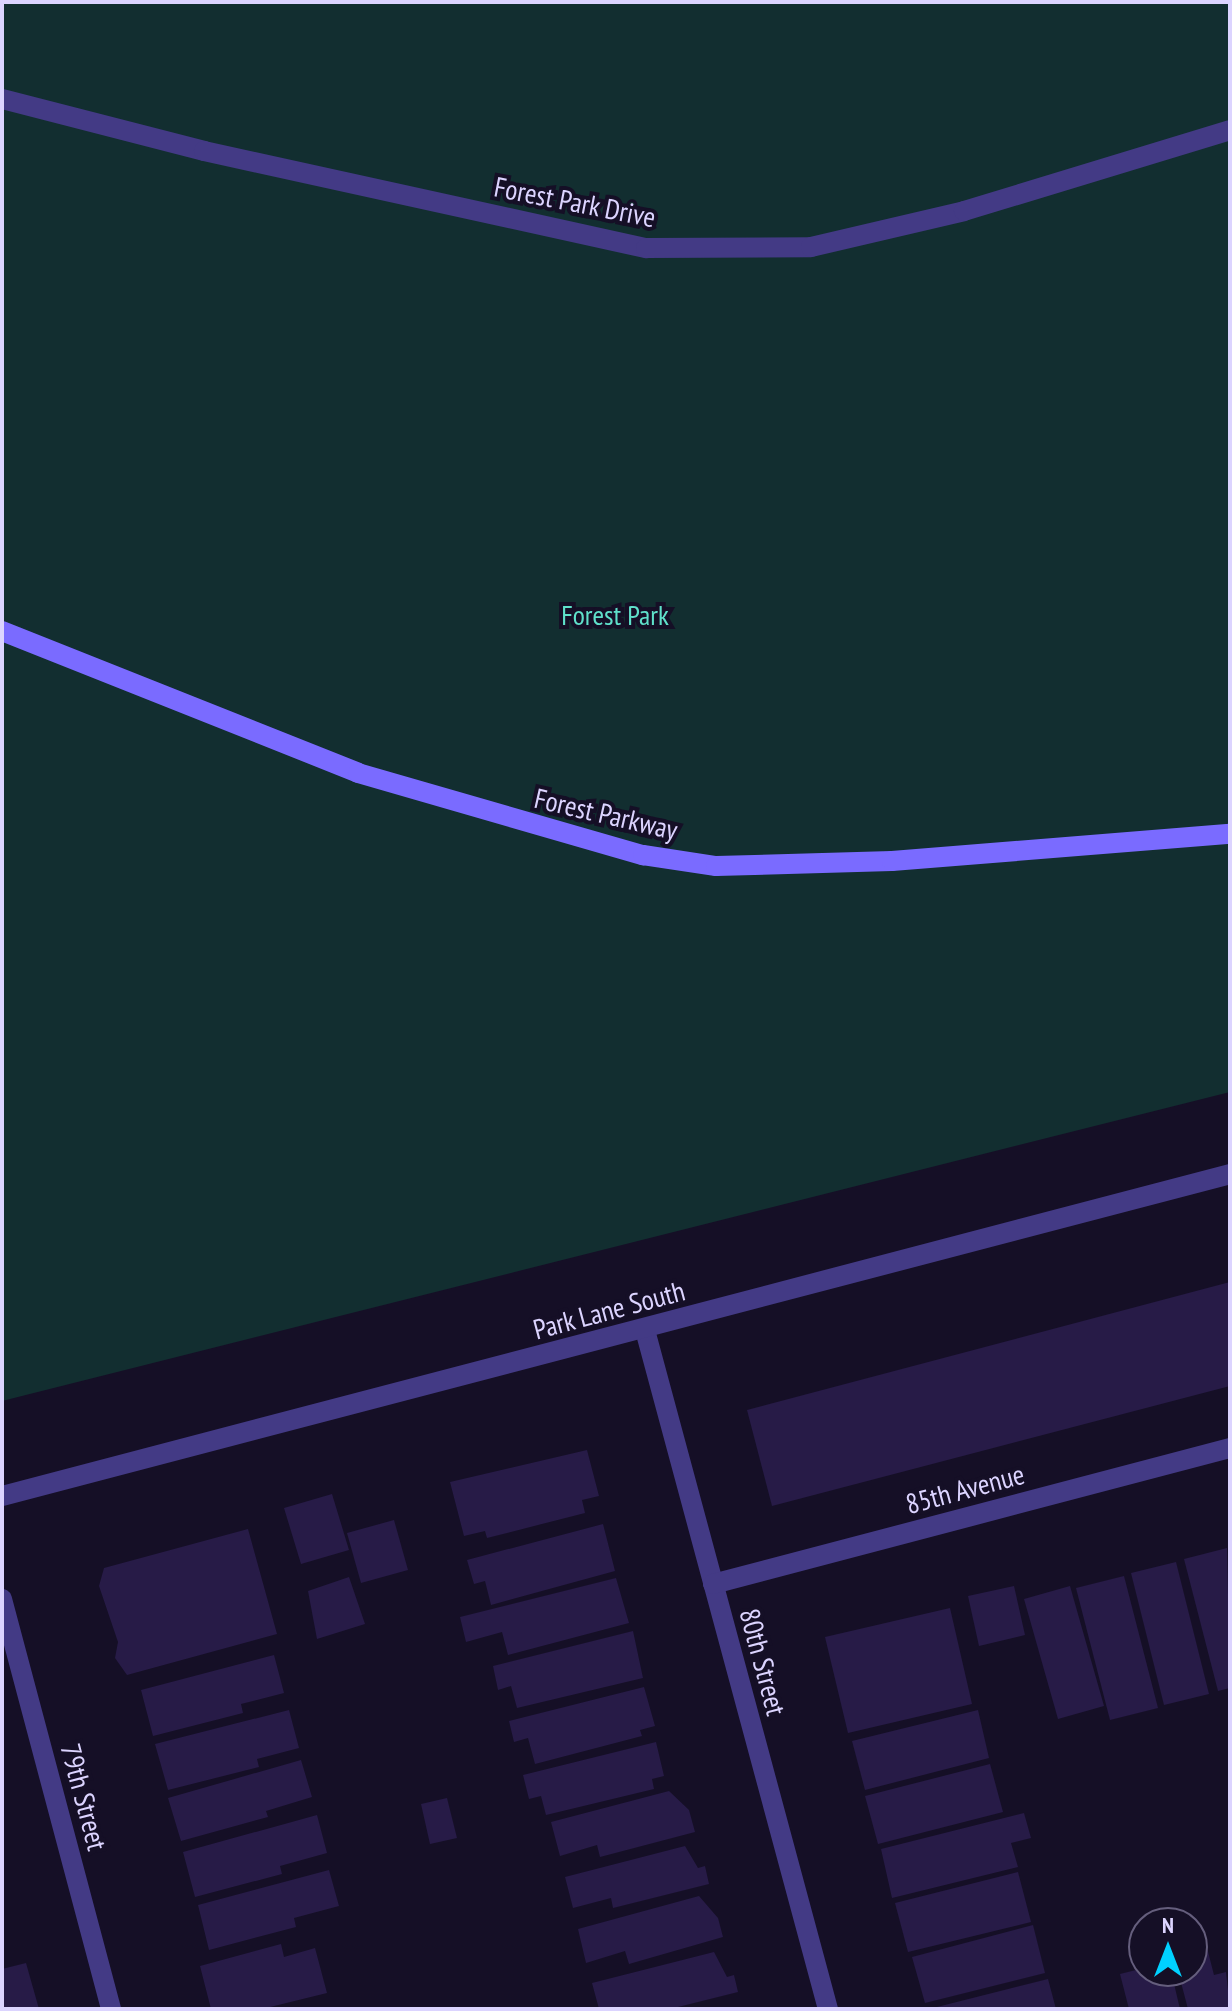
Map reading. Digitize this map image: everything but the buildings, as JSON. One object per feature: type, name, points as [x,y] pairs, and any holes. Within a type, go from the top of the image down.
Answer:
[{"type":"street","name":"Forest Park Drive","points":[[2,99],[204,151],[646,248],[811,247],[964,211],[1230,130]]},
{"type":"street","name":"Forest Parkway","points":[[2,631],[358,773],[643,855],[716,866],[876,862],[1230,834]]},
{"type":"street","name":"Park Lane South","points":[[2,1496],[645,1330],[1230,1174]]},
{"type":"street","name":"80th Street","points":[[645,1330],[828,2009]]},
{"type":"street","name":"85th Avenue","points":[[713,1584],[1230,1448]]},
{"type":"street","name":"79th Street","points":[[2,1599],[111,2009]]},
{"type":"green space","name":"Forest Park","points":[[2,2],[1230,2],[1230,1092],[2,1401]]}]
